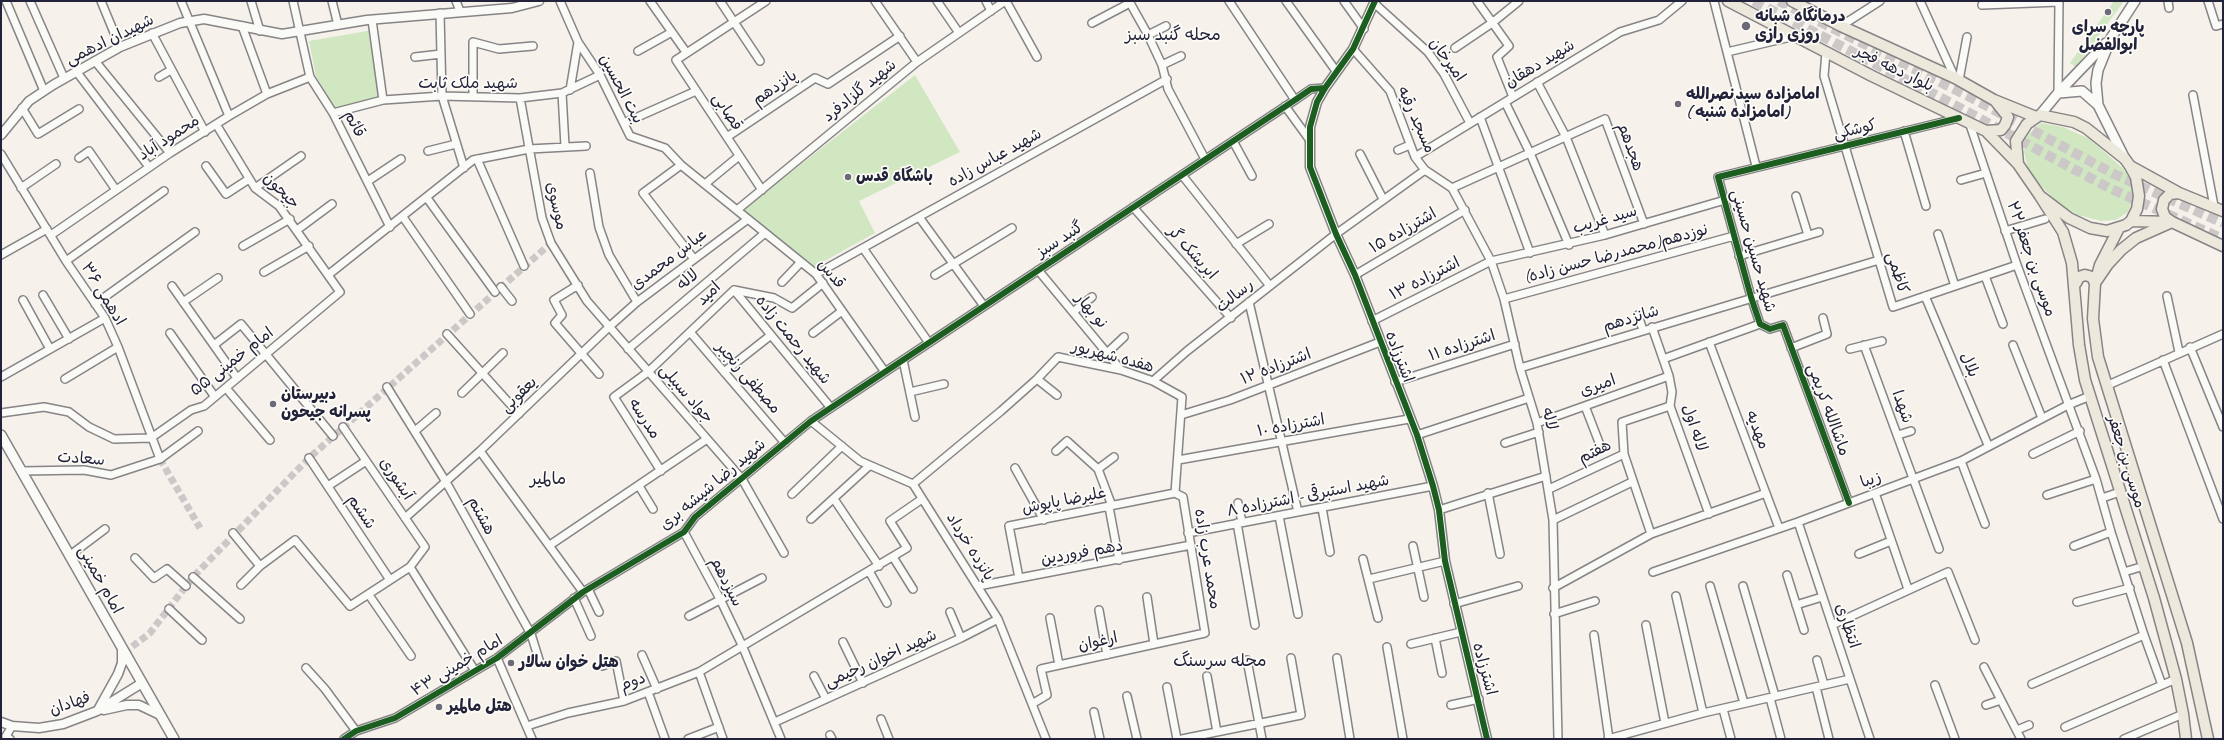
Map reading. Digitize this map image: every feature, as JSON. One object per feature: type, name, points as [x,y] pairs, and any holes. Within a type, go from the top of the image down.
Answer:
[{"type":"main road","name":"بلوار دهه فجر","points":[[1728,1],[1826,52],[1986,131],[2018,164]]},
{"type":"main road","name":"بلوار دهه فجر","points":[[1792,1],[1841,26],[1957,79],[1994,100],[2038,116]]},
{"type":"main road","points":[[2098,105],[2096,83],[2098,70],[2111,38],[2135,1]]},
{"type":"main road","points":[[2058,93],[2074,90],[2082,91],[2098,105],[2136,177],[2139,196],[2137,209],[2131,220],[2119,228],[2107,231],[2090,228],[2069,218],[2040,196],[2018,164],[2016,141],[2027,124],[2038,116],[2058,93],[2111,38]]},
{"type":"main road","points":[[1986,131],[2000,130],[2005,125],[2008,116],[1994,100]]},
{"type":"main road","points":[[2038,116],[2061,118],[2086,128],[2128,163],[2179,193],[2218,209]]},
{"type":"main road","points":[[2179,193],[2170,194],[2164,200],[2162,209],[2165,217],[2172,222],[2223,246]]},
{"type":"main road","name":"موسی بن جعفر","points":[[2040,196],[2063,232],[2072,263],[2076,283],[2079,345],[2090,396],[2154,598],[2176,679],[2186,739]]},
{"type":"main road","points":[[2131,220],[2172,222]]},
{"type":"main road","points":[[2076,283],[2079,277],[2085,274],[2092,277],[2095,283],[2108,264],[2121,250],[2136,238],[2172,222]]},
{"type":"main road","name":"موسی بن جعفر","points":[[2119,228],[2100,265],[2095,283],[2093,319],[2098,357],[2187,643],[2208,739]]},
{"type":"main road","name":"امام خمینی","points":[[1,434],[174,739]]},
{"type":"main road","points":[[2144,566],[2149,572],[2158,571],[2162,564]]},
{"type":"main road","points":[[2154,598],[2157,590],[2165,589],[2172,593]]},
{"type":"street","points":[[6,1],[44,90]]},
{"type":"street","points":[[30,1],[64,78]]},
{"type":"street","points":[[101,1],[120,47]]},
{"type":"street","points":[[181,1],[229,116]]},
{"type":"street","points":[[252,1],[260,31]]},
{"type":"street","name":"قائم","points":[[293,1],[301,31],[310,77],[333,113],[390,227]]},
{"type":"street","points":[[332,1],[338,25]]},
{"type":"street","points":[[456,1],[460,11]]},
{"type":"street","name":"بیت الحسین","points":[[560,1],[578,42],[600,75],[630,136],[665,148],[681,165],[737,210]]},
{"type":"street","points":[[650,1],[686,52],[766,1]]},
{"type":"street","points":[[720,1],[760,61]]},
{"type":"street","points":[[875,1],[917,62]]},
{"type":"street","points":[[937,1],[959,33]]},
{"type":"street","points":[[986,1],[991,11]]},
{"type":"street","points":[[1006,1],[1036,57]]},
{"type":"street","name":"شهید گلزادفرد","points":[[737,210],[917,62],[1006,1]]},
{"type":"street","points":[[1229,1],[1295,100]]},
{"type":"street","points":[[1286,1],[1336,71]]},
{"type":"street","points":[[1344,1],[1364,29]]},
{"type":"street","points":[[1477,1],[1508,46],[1497,57],[1513,97]]},
{"type":"street","points":[[1454,48],[1492,23],[1519,1]]},
{"type":"street","name":"شهید دهقان","points":[[1415,157],[1620,32],[1659,20],[1682,1]]},
{"type":"street","points":[[1714,1],[1756,166]]},
{"type":"street","points":[[1841,26],[1880,1]]},
{"type":"street","points":[[1920,1],[1957,79]]},
{"type":"street","points":[[1982,5],[2059,1],[2058,93]]},
{"type":"street","points":[[2208,1],[2216,26],[2223,24]]},
{"type":"street","name":"شهیدان ادهمی","points":[[1,135],[22,108],[44,90],[120,47],[180,23],[204,19],[260,31],[282,34],[372,20],[460,11],[512,8],[533,2]]},
{"type":"street","points":[[1092,23],[1130,2],[1162,65],[1167,79],[1168,89],[1205,159]]},
{"type":"street","name":"اشترزاده","points":[[1375,2],[1354,49],[1336,71],[1317,102],[1309,139],[1310,167],[1336,234],[1355,275],[1409,419],[1417,436],[1433,486],[1439,510],[1445,561],[1454,604],[1488,739]]},
{"type":"street","name":"امیرخان","points":[[1375,2],[1428,52],[1444,74],[1470,123]]},
{"type":"street","points":[[440,13],[442,96],[464,168]]},
{"type":"street","points":[[372,20],[383,100]]},
{"type":"street","points":[[242,26],[267,94]]},
{"type":"street","points":[[1148,35],[1166,26]]},
{"type":"street","points":[[638,51],[672,32]]},
{"type":"street","points":[[152,33],[204,132]]},
{"type":"street","name":"پانزدهم","points":[[727,137],[815,78],[828,84],[900,36]]},
{"type":"street","points":[[1727,52],[1795,36]]},
{"type":"street","points":[[1957,79],[1967,37]]},
{"type":"street","points":[[473,97],[473,42],[499,49],[533,46]]},
{"type":"street","points":[[570,90],[578,42]]},
{"type":"street","name":"مسجد رقیه","points":[[1354,49],[1390,91],[1415,157],[1425,170],[1452,188],[1491,261]]},
{"type":"street","name":"قصابی","points":[[686,52],[676,60],[738,156],[762,190]]},
{"type":"street","name":"کاظمی","points":[[1826,52],[1824,76],[1893,307],[2017,265]]},
{"type":"street","points":[[415,57],[441,54]]},
{"type":"street","points":[[1162,65],[1182,56]]},
{"type":"street","points":[[95,61],[170,153]]},
{"type":"street","points":[[159,77],[171,70]]},
{"type":"street","points":[[76,71],[150,167]]},
{"type":"street","name":"شهید ملک ثابت","points":[[333,113],[383,100],[442,96],[520,98],[562,93],[600,75]]},
{"type":"street","name":"محمود آباد","points":[[1,255],[49,232],[116,190],[170,153],[267,94],[310,77]]},
{"type":"street","name":"شهید عباس زاده","points":[[816,274],[1167,79]]},
{"type":"street","points":[[1537,82],[1566,137],[1605,236]]},
{"type":"street","name":"گنبد سبز","points":[[811,421],[1311,89],[1325,88]]},
{"type":"street","points":[[624,123],[696,91]]},
{"type":"street","points":[[562,93],[565,146]]},
{"type":"street","points":[[2192,95],[2218,209]]},
{"type":"street","name":"موسوی","points":[[520,98],[542,218],[551,243],[578,285],[609,327]]},
{"type":"street","points":[[1505,102],[1530,153],[1569,245]]},
{"type":"street","points":[[1285,106],[1309,139]]},
{"type":"street","points":[[22,108],[38,134],[79,109]]},
{"type":"street","points":[[1480,117],[1530,253]]},
{"type":"street","name":"کوشکی","points":[[1756,166],[1959,118]]},
{"type":"street","name":"هجدهم","points":[[1566,137],[1605,119],[1644,224]]},
{"type":"street","name":"موسی بن جعفر ۲۲","points":[[1969,122],[2017,265],[2068,405],[2080,431],[2144,636],[2162,685]]},
{"type":"street","name":"جیحون","points":[[216,124],[255,188],[279,206],[290,219],[328,275]]},
{"type":"street","points":[[1904,131],[1926,206]]},
{"type":"street","points":[[1452,188],[1566,137]]},
{"type":"street","points":[[1233,141],[1252,176]]},
{"type":"street","points":[[428,152],[456,144]]},
{"type":"street","points":[[1398,150],[1410,145]]},
{"type":"street","points":[[328,275],[473,160],[529,149],[586,146]]},
{"type":"street","points":[[78,158],[89,151],[116,190]]},
{"type":"street","name":"ادهمی ۳۶","points":[[1,154],[66,260],[105,318],[118,346],[160,459]]},
{"type":"street","points":[[1360,154],[1383,199]]},
{"type":"street","points":[[255,188],[301,156]]},
{"type":"street","points":[[705,184],[738,156]]},
{"type":"street","points":[[368,181],[401,159]]},
{"type":"street","points":[[477,159],[524,266]]},
{"type":"street","points":[[22,188],[56,164]]},
{"type":"street","points":[[681,165],[643,193],[694,259]]},
{"type":"street","points":[[206,166],[226,194],[249,179]]},
{"type":"street","name":"شهید حسین حسینی","points":[[1756,166],[1718,177],[1739,256],[1760,324],[1770,329],[1783,325]]},
{"type":"street","name":"رسالت","points":[[1153,381],[1249,302],[1336,234],[1425,170]]},
{"type":"street","points":[[1961,180],[1986,173]]},
{"type":"street","points":[[590,174],[599,227],[609,255],[637,302]]},
{"type":"street","points":[[1182,175],[1270,286]]},
{"type":"street","points":[[66,260],[164,192]]},
{"type":"street","points":[[1796,196],[1808,235]]},
{"type":"street","points":[[426,198],[498,289],[512,301]]},
{"type":"street","name":"سید غریب","points":[[1491,261],[1605,236],[1725,200]]},
{"type":"street","points":[[297,230],[332,204]]},
{"type":"street","name":"ابریشک گر","points":[[1133,207],[1231,318]]},
{"type":"street","name":"قدس","points":[[737,210],[816,274],[885,372]]},
{"type":"street","name":"اشترزاده ۱۵","points":[[1355,275],[1464,210]]},
{"type":"street","points":[[919,216],[984,306]]},
{"type":"street","points":[[403,217],[470,314]]},
{"type":"street","points":[[243,246],[290,219]]},
{"type":"street","name":"عباس محمدی","points":[[609,327],[637,302],[748,219]]},
{"type":"street","points":[[2005,231],[2045,219]]},
{"type":"street","points":[[1236,244],[1269,224]]},
{"type":"street","points":[[935,275],[1012,228]]},
{"type":"street","points":[[95,304],[195,232]]},
{"type":"street","points":[[1739,256],[1819,232]]},
{"type":"street","name":"لاله","points":[[628,349],[765,233]]},
{"type":"street","points":[[1938,234],[1955,286]]},
{"type":"street","name":"نوزدهم(محمدرضا حسن زاده)","points":[[1504,299],[1734,236]]},
{"type":"street","points":[[264,272],[309,246]]},
{"type":"street","points":[[863,248],[929,343]]},
{"type":"street","name":"شانزدهم","points":[[1520,368],[1751,297],[1879,260]]},
{"type":"street","name":"لاله","points":[[1491,261],[1504,299],[1520,368],[1537,423],[1549,489],[1553,520],[1558,739]]},
{"type":"street","name":"اشترزاده ۱۳","points":[[1372,321],[1491,261]]},
{"type":"street","points":[[782,282],[801,262]]},
{"type":"street","name":"نو بهار","points":[[1038,270],[1121,370]]},
{"type":"street","name":"امام خمینی ۵۵","points":[[151,438],[192,410],[204,406],[340,292],[328,275]]},
{"type":"street","points":[[1985,276],[2003,324]]},
{"type":"street","points":[[184,302],[218,278]]},
{"type":"street","name":"امید","points":[[648,372],[734,290],[774,298],[792,308],[823,283]]},
{"type":"street","points":[[578,285],[554,300],[562,315],[555,323],[599,374]]},
{"type":"street","points":[[172,286],[237,378]]},
{"type":"street","name":"شهید رحمت زاده","points":[[734,290],[831,408]]},
{"type":"street","points":[[43,295],[69,339]]},
{"type":"street","name":"بلال","points":[[1925,296],[1988,445]]},
{"type":"street","points":[[2168,296],[2179,352]]},
{"type":"street","points":[[1073,312],[1092,297]]},
{"type":"street","points":[[23,300],[50,350]]},
{"type":"street","points":[[1249,302],[1270,383],[1298,512]]},
{"type":"street","points":[[813,333],[842,311]]},
{"type":"street","points":[[1638,315],[1643,330]]},
{"type":"street","points":[[1,377],[105,318]]},
{"type":"street","points":[[1791,348],[1827,334],[1822,318]]},
{"type":"street","points":[[214,345],[241,324],[333,436]]},
{"type":"street","points":[[1663,359],[1760,324]]},
{"type":"street","name":"ماشاالله کریمی","points":[[1783,325],[1849,503]]},
{"type":"street","name":"جواد سبیلی","points":[[609,327],[742,480],[784,553]]},
{"type":"street","name":"یعقوبی","points":[[405,518],[480,451],[609,327]]},
{"type":"street","name":"لاله اول","points":[[1652,327],[1669,376],[1672,392],[1670,406],[1709,514]]},
{"type":"street","name":"مصطفی رنجبر","points":[[690,332],[784,442]]},
{"type":"street","points":[[170,333],[215,397]]},
{"type":"street","points":[[447,334],[519,414]]},
{"type":"street","points":[[2106,386],[2190,347],[2223,334]]},
{"type":"street","points":[[724,372],[771,335]]},
{"type":"street","points":[[1107,353],[1124,337]]},
{"type":"street","points":[[1850,349],[1882,341]]},
{"type":"street","name":"اشترزاده ۱۲","points":[[1181,415],[1230,400],[1270,383],[1380,342]]},
{"type":"street","name":"مهدیه","points":[[1709,342],[1779,528]]},
{"type":"street","name":"اشترزاده ۱۱","points":[[1395,382],[1515,344]]},
{"type":"street","name":"شهدا","points":[[1864,345],[1939,549]]},
{"type":"street","points":[[2013,345],[2042,418]]},
{"type":"street","points":[[65,379],[118,346]]},
{"type":"street","points":[[2190,347],[2223,427]]},
{"type":"street","points":[[462,393],[503,353]]},
{"type":"street","name":"هفده شهریور","points":[[913,484],[1037,379],[1058,357],[1121,370],[1153,381],[1182,397],[1176,493]]},
{"type":"street","points":[[903,360],[916,417]]},
{"type":"street","points":[[2163,360],[2223,519]]},
{"type":"street","name":"مدرسه","points":[[648,372],[614,397],[661,471]]},
{"type":"street","name":"امیری","points":[[1537,423],[1669,376]]},
{"type":"street","points":[[1037,379],[1057,395]]},
{"type":"street","points":[[910,392],[944,384]]},
{"type":"street","name":"هشتم","points":[[387,387],[446,482],[531,634],[540,662]]},
{"type":"street","points":[[226,388],[270,440]]},
{"type":"street","name":"زیبا","points":[[1653,572],[1798,522],[1961,461],[1988,445],[2068,405],[2090,396]]},
{"type":"street","points":[[1417,436],[1529,398]]},
{"type":"street","points":[[1585,406],[1600,445]]},
{"type":"street","name":"هفتم","points":[[1549,489],[1624,454],[1622,422],[1670,406]]},
{"type":"street","points":[[1,413],[44,407],[69,412],[89,427],[114,438],[151,438]]},
{"type":"street","points":[[415,431],[436,413]]},
{"type":"street","name":"اشترزاده ۱۰","points":[[1178,460],[1409,419]]},
{"type":"street","points":[[811,421],[860,461],[913,484]]},
{"type":"street","name":"شهید رضا شیشه بری","points":[[531,634],[574,598],[684,532],[695,517],[742,480],[784,442],[811,421]]},
{"type":"street","name":"آبشوری","points":[[343,427],[425,548],[410,567]]},
{"type":"street","name":"سعادت","points":[[21,471],[84,470],[111,475],[160,459],[198,431]]},
{"type":"street","points":[[1898,435],[1911,431]]},
{"type":"street","points":[[2033,454],[2080,431]]},
{"type":"street","points":[[1505,443],[1538,432]]},
{"type":"street","points":[[550,545],[707,439]]},
{"type":"street","points":[[1056,451],[1067,441],[1098,469],[1111,506],[1118,560]]},
{"type":"street","points":[[792,494],[842,446]]},
{"type":"street","points":[[480,451],[585,591],[599,612]]},
{"type":"street","points":[[1624,454],[1632,482],[1651,534]]},
{"type":"street","points":[[1098,469],[1114,457]]},
{"type":"street","name":"ششم","points":[[309,458],[390,580]]},
{"type":"street","points":[[328,486],[366,461]]},
{"type":"street","points":[[1961,461],[1985,524]]},
{"type":"street","points":[[811,519],[869,466]]},
{"type":"street","points":[[1015,468],[1044,520]]},
{"type":"street","points":[[1439,510],[1546,476]]},
{"type":"street","points":[[2047,496],[2096,479]]},
{"type":"street","points":[[1553,520],[1632,482]]},
{"type":"street","name":"پانزده خرداد","points":[[913,484],[998,619],[1046,739]]},
{"type":"street","points":[[639,486],[653,509]]},
{"type":"street","name":"شهید استبرقی - اشترزاده ۸","points":[[1188,532],[1433,486]]},
{"type":"street","points":[[2102,498],[2120,492]]},
{"type":"street","name":"علیرضا پاپوش","points":[[1019,578],[1009,526],[1176,493]]},
{"type":"street","name":"محمد عرب زاده","points":[[1176,493],[1183,497],[1205,633]]},
{"type":"street","points":[[1554,588],[1651,534],[1766,493]]},
{"type":"street","points":[[1874,493],[1908,589]]},
{"type":"street","points":[[1488,494],[1500,554]]},
{"type":"street","points":[[834,498],[879,566]]},
{"type":"street","name":"دوم","points":[[526,726],[568,713],[624,701],[699,672],[742,645],[908,548],[890,521],[922,499]]},
{"type":"street","points":[[1238,503],[1239,523],[1255,625]]},
{"type":"street","points":[[1322,508],[1330,552]]},
{"type":"street","points":[[1279,516],[1298,614]]},
{"type":"street","name":"انتظاری","points":[[1798,522],[1870,739]]},
{"type":"street","points":[[69,556],[105,529]]},
{"type":"street","name":"سیزدهم","points":[[684,532],[720,599],[742,645],[781,739]]},
{"type":"street","points":[[2074,546],[2111,532]]},
{"type":"street","points":[[233,533],[260,566]]},
{"type":"street","points":[[241,585],[260,566],[295,540],[350,606],[410,567],[475,671]]},
{"type":"street","points":[[1859,554],[1891,541]]},
{"type":"street","name":"دهم فروردین","points":[[978,586],[1191,545]]},
{"type":"street","points":[[1413,546],[1424,597]]},
{"type":"street","points":[[893,557],[913,589]]},
{"type":"street","points":[[135,558],[154,578],[167,569],[186,586]]},
{"type":"street","points":[[1363,559],[1378,618]]},
{"type":"street","points":[[1368,579],[1445,561]]},
{"type":"street","points":[[2124,572],[2144,566]]},
{"type":"street","points":[[869,571],[887,603]]},
{"type":"street","points":[[1832,625],[1948,572],[1975,640]]},
{"type":"street","points":[[1787,575],[1804,630]]},
{"type":"street","points":[[193,577],[240,619]]},
{"type":"street","points":[[689,616],[762,578]]},
{"type":"street","points":[[1454,604],[1518,586]]},
{"type":"street","points":[[1710,586],[1744,703]]},
{"type":"street","points":[[1743,586],[1773,697],[1780,739]]},
{"type":"street","points":[[2077,602],[2130,588]]},
{"type":"street","points":[[369,595],[411,656]]},
{"type":"street","points":[[1676,596],[1703,713]]},
{"type":"street","points":[[1147,597],[1154,644]]},
{"type":"street","points":[[1796,605],[1822,597]]},
{"type":"street","points":[[574,598],[591,636]]},
{"type":"street","points":[[1554,614],[1595,601]]},
{"type":"street","points":[[169,609],[202,640]]},
{"type":"street","points":[[1098,610],[1107,655]]},
{"type":"street","points":[[950,612],[961,638]]},
{"type":"street","points":[[1050,618],[1059,665]]},
{"type":"street","name":"شهید اخوان رحیمی","points":[[775,722],[961,638],[998,619]]},
{"type":"street","points":[[1646,625],[1665,723]]},
{"type":"street","points":[[1411,644],[1461,632]]},
{"type":"street","name":"ارغوان","points":[[1032,704],[1047,696],[1041,669],[1205,633]]},
{"type":"street","name":"امام خمینی ۴۳","points":[[344,739],[356,731],[395,718],[497,658],[531,634]]},
{"type":"street","points":[[1594,635],[1609,739],[1703,713],[1850,679]]},
{"type":"street","points":[[2032,684],[2144,636]]},
{"type":"street","points":[[1435,638],[1442,673]]},
{"type":"street","points":[[843,642],[863,682]]},
{"type":"street","points":[[1387,647],[1404,739]]},
{"type":"street","points":[[97,712],[118,674],[122,663],[122,649]]},
{"type":"street","points":[[642,655],[657,689]]},
{"type":"street","points":[[497,658],[532,739]]},
{"type":"street","points":[[1182,739],[1301,715],[1291,658]]},
{"type":"street","points":[[1337,658],[1350,739]]},
{"type":"street","points":[[1247,660],[1262,739]]},
{"type":"street","points":[[1816,660],[1824,685]]},
{"type":"street","points":[[602,666],[616,661],[624,701]]},
{"type":"street","points":[[1984,667],[2021,739]]},
{"type":"street","points":[[306,668],[325,689],[356,731]]},
{"type":"street","points":[[699,672],[723,739]]},
{"type":"street","points":[[814,676],[826,699]]},
{"type":"street","points":[[1208,676],[1217,732]]},
{"type":"street","points":[[2065,727],[2176,679]]},
{"type":"street","name":"فهادان","points":[[1,722],[12,726],[39,728],[62,724],[97,712],[142,683]]},
{"type":"street","points":[[1935,686],[1956,739]]},
{"type":"street","points":[[1168,687],[1177,739]]},
{"type":"street","points":[[1816,687],[1829,739]]},
{"type":"street","points":[[648,692],[665,739]]},
{"type":"street","points":[[1127,696],[1137,739]]},
{"type":"street","points":[[1451,705],[1479,699]]},
{"type":"street","points":[[1986,705],[2001,700]]},
{"type":"street","points":[[97,712],[127,704],[140,705],[160,715]]},
{"type":"street","points":[[1723,709],[1731,739]]},
{"type":"street","points":[[1094,712],[1100,739]]},
{"type":"street","points":[[2124,739],[2183,714]]},
{"type":"street","points":[[881,719],[889,739]]},
{"type":"street","points":[[2017,730],[2030,725]]},
{"type":"street","points":[[10,739],[6,736],[12,726]]},
{"type":"street","points":[[688,739],[719,727]]},
{"type":"green space","points":[[2114,1],[2124,1],[2076,67],[2070,63]]},
{"type":"green space","points":[[373,30],[381,96],[335,108],[316,76],[309,41]]},
{"type":"green space","name":"باشگاه قدس","points":[[915,75],[960,152],[859,201],[875,233],[812,268],[740,212]]},
{"type":"green space","points":[[2041,123],[2063,127],[2090,139],[2127,172],[2135,193],[2128,212],[2116,220],[2101,221],[2078,215],[2057,202],[2041,186],[2028,168],[2024,152],[2027,135]]},
{"type":"tunnel","points":[[1754,1],[1947,101],[2109,188],[2223,239]]},
{"type":"tunnel","points":[[1779,1],[1972,98],[2114,174],[2223,223]]},
{"type":"tunnel","points":[[124,653],[150,633],[193,577],[309,458],[551,243]]},
{"type":"tunnel","points":[[160,459],[200,528]]},
{"type":"cycle path","points":[[1375,1],[1353,49],[1325,88],[1317,102],[1310,127],[1310,167],[1336,234],[1355,275],[1417,435],[1433,486],[1439,510],[1445,561],[1487,739]]},
{"type":"cycle path","points":[[344,739],[356,731],[395,718],[497,658],[583,592],[684,532],[695,517],[811,421],[1311,89],[1325,88]]},
{"type":"cycle path","points":[[1849,503],[1783,325],[1770,329],[1760,324],[1751,297],[1718,177],[1959,118]]},
{"type":"place","name":"پارچه سرای ابوالفضل","points":[[2108,12]]},
{"type":"place","name":"درمانگاه شبانه روزی رازی","points":[[1746,26]]},
{"type":"place","name":"امامزاده سیدنصرالله ( امامزاده شنبه)","points":[[1678,104]]},
{"type":"place","name":"باشگاه قدس","points":[[848,177]]},
{"type":"place","name":"دبیرستان پسرانه جیحون","points":[[273,404]]},
{"type":"place","name":"هتل خوان سالار","points":[[511,663]]},
{"type":"place","name":"هتل مالمير","points":[[439,707]]},
{"type":"district","name":"محله گنبد سبز","points":[[1173,36]]},
{"type":"district","name":"مالمیر","points":[[548,480]]},
{"type":"district","name":"محله سرسنگ","points":[[1220,662]]}]
